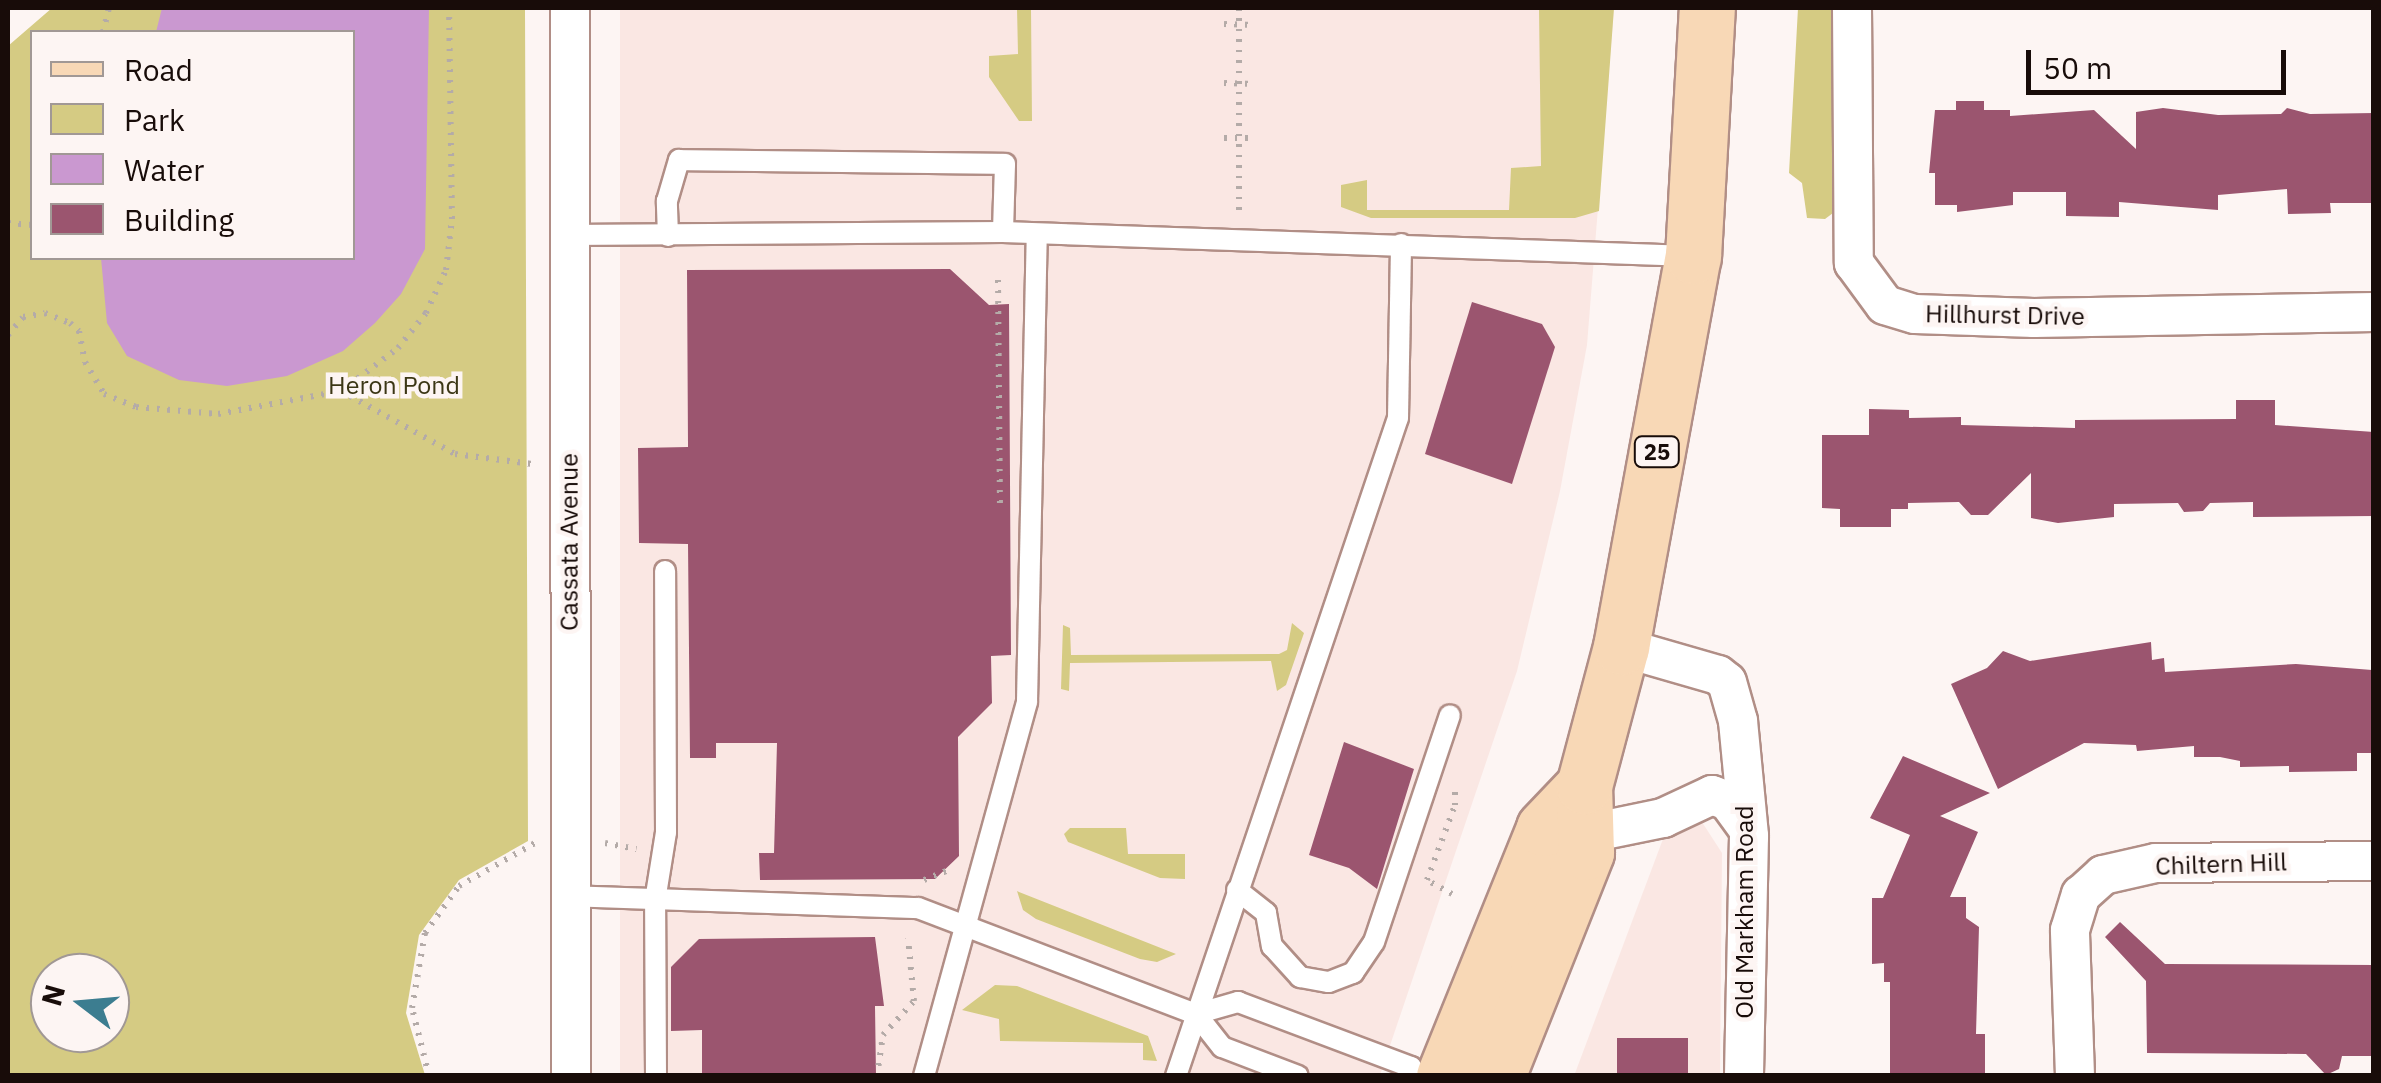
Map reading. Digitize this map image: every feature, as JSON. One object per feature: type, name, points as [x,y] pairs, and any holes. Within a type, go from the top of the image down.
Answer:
[{"type":"main road","name":"25","points":[[1497,1076],[1586,852],[1585,810],[1620,648],[1693,256],[1707,8]]},
{"type":"main road","name":"25","points":[[1444,1076],[1544,828],[1585,810]]},
{"type":"street","name":"Cassata Avenue","points":[[570,8],[570,1076]]},
{"type":"street","name":"Hillhurst Drive","points":[[1852,8],[1854,262],[1886,305],[1915,314],[2034,318],[2374,312]]},
{"type":"street","name":"Old Markham Road","points":[[1620,648],[1727,682],[1738,720],[1748,829],[1744,1076]]},
{"type":"street","points":[[1585,810],[1663,818],[1712,794],[1728,801],[1748,829]]},
{"type":"street","name":"Chiltern Hill","points":[[2075,1076],[2070,930],[2081,895],[2104,874],[2156,864],[2374,861]]},
{"type":"lane","points":[[668,236],[667,200],[680,160],[1006,164],[1003,232]]},
{"type":"lane","points":[[568,235],[1003,232],[1693,256]]},
{"type":"lane","points":[[924,1076],[1028,702],[1037,234]]},
{"type":"lane","points":[[1176,1076],[1398,418],[1402,244]]},
{"type":"lane","points":[[656,1076],[656,901],[666,832],[665,571]]},
{"type":"lane","points":[[1237,890],[1266,913],[1272,946],[1300,977],[1329,982],[1353,973],[1374,942],[1450,716]]},
{"type":"lane","points":[[569,896],[910,907],[967,924],[1196,1014],[1222,1048],[1298,1076]]},
{"type":"lane","points":[[1196,1014],[1238,1002],[1411,1068],[1417,1076]]},
{"type":"path","points":[[8,335],[23,317],[45,313],[70,323],[80,331],[85,362],[104,394],[136,407],[218,414],[340,391],[398,348],[426,313],[446,270],[452,220],[450,8]]},
{"type":"path","points":[[1238,8],[1239,216]]},
{"type":"path","points":[[1224,24],[1255,25]]},
{"type":"path","points":[[1224,83],[1255,84]]},
{"type":"path","points":[[1224,138],[1255,138]]},
{"type":"path","points":[[998,280],[1001,518]]},
{"type":"path","points":[[340,391],[455,454],[532,464]]},
{"type":"path","points":[[1447,777],[1456,797],[1427,880],[1452,894]]},
{"type":"path","points":[[603,842],[637,849]]},
{"type":"path","points":[[429,1076],[412,1008],[425,933],[459,886],[535,843]]},
{"type":"path","points":[[910,880],[936,880],[961,860]]},
{"type":"path","points":[[876,1076],[883,1035],[914,1001],[908,938]]},
{"type":"shaded area","points":[[620,8],[1614,8],[1587,345],[1560,491],[1517,671],[1380,1075],[620,1075]]},
{"type":"shaded area","points":[[1700,819],[1722,853],[1720,1075],[1574,1076],[1663,839]]},
{"type":"green space","points":[[52,8],[525,8],[528,841],[459,880],[419,935],[406,1013],[425,1075],[8,1075],[8,46]]},
{"type":"green space","points":[[1017,8],[1031,8],[1032,121],[1019,121],[989,77],[989,56],[1018,54]]},
{"type":"green space","points":[[1539,8],[1614,8],[1599,211],[1575,218],[1371,218],[1341,207],[1341,185],[1367,180],[1367,210],[1509,210],[1511,168],[1541,166]]},
{"type":"green space","points":[[1798,8],[1831,8],[1833,213],[1825,219],[1807,218],[1802,183],[1789,173]]},
{"type":"green space","points":[[1292,623],[1304,633],[1286,685],[1277,691],[1271,661],[1070,663],[1069,691],[1061,689],[1063,625],[1070,628],[1071,655],[1279,654],[1287,650]]},
{"type":"green space","points":[[1070,828],[1126,828],[1128,854],[1185,854],[1185,879],[1160,878],[1068,842],[1064,834]]},
{"type":"green space","points":[[1017,891],[1176,954],[1157,962],[1140,959],[1036,919],[1023,910]]},
{"type":"green space","points":[[995,985],[1017,986],[1148,1036],[1157,1061],[1143,1060],[1143,1043],[1000,1041],[999,1019],[962,1010]]},
{"type":"water","name":"Heron Pond","points":[[162,8],[429,8],[425,249],[401,294],[343,351],[287,376],[227,386],[179,380],[127,356],[107,323],[101,260],[355,260],[355,30],[156,30]]},
{"type":"building","points":[[1956,101],[1984,101],[1984,110],[2010,110],[2010,116],[2094,110],[2136,149],[2136,112],[2163,108],[2218,115],[2281,114],[2287,108],[2310,114],[2374,113],[2374,203],[2330,203],[2331,213],[2288,214],[2287,189],[2218,195],[2218,210],[2119,202],[2119,217],[2066,216],[2066,192],[2013,192],[2013,205],[1957,212],[1957,205],[1935,205],[1935,173],[1929,173],[1935,110],[1956,110]]},
{"type":"building","points":[[950,269],[989,305],[1009,304],[1011,655],[991,656],[992,703],[958,737],[959,856],[935,879],[760,880],[759,853],[774,853],[777,743],[716,743],[716,758],[690,758],[688,544],[639,543],[638,448],[688,447],[687,270]]},
{"type":"building","points":[[1472,302],[1542,324],[1555,347],[1512,484],[1425,454]]},
{"type":"building","points":[[2236,400],[2275,400],[2275,425],[2374,432],[2374,516],[2253,517],[2253,502],[2210,503],[2203,511],[2184,512],[2178,503],[2114,504],[2114,517],[2058,523],[2031,518],[2031,473],[1988,515],[1971,515],[1959,502],[1908,503],[1908,509],[1891,509],[1891,527],[1840,527],[1840,509],[1822,508],[1822,435],[1869,435],[1869,409],[1909,410],[1909,418],[1961,417],[1961,425],[2075,428],[2075,420],[2236,419]]},
{"type":"building","points":[[2151,642],[2152,660],[2164,658],[2165,672],[2296,664],[2372,670],[2372,753],[2357,753],[2357,771],[2289,772],[2289,766],[2240,767],[2240,761],[2194,757],[2194,746],[2137,751],[2136,745],[2084,743],[1998,789],[1951,684],[1987,668],[2003,651],[2030,661]]},
{"type":"building","points":[[1344,742],[1414,769],[1377,889],[1349,868],[1309,855]]},
{"type":"building","points":[[1903,756],[1990,793],[1940,816],[1978,832],[1950,897],[1966,897],[1966,918],[1979,927],[1976,1034],[1985,1034],[1985,1076],[1890,1076],[1890,982],[1884,982],[1884,963],[1872,964],[1872,898],[1883,898],[1910,835],[1870,818]]},
{"type":"building","points":[[2120,922],[2165,964],[2374,965],[2374,1056],[2342,1056],[2339,1069],[2326,1075],[2306,1054],[2147,1053],[2146,981],[2105,937]]},
{"type":"building","points":[[875,937],[884,1006],[875,1006],[876,1076],[702,1076],[702,1030],[671,1031],[671,967],[699,939]]},
{"type":"building","points":[[1617,1038],[1688,1038],[1688,1076],[1617,1076]]}]
